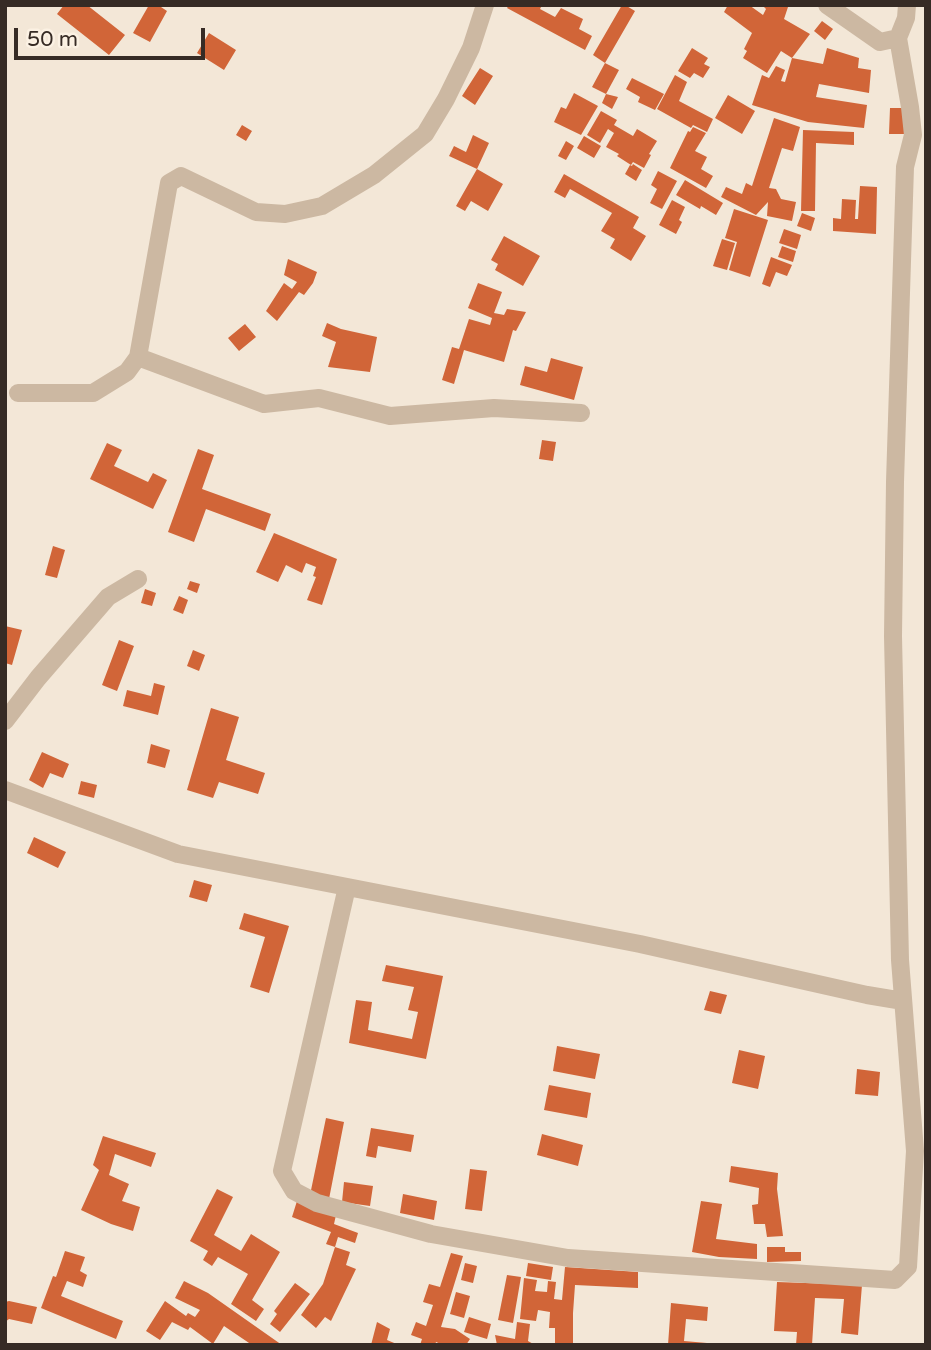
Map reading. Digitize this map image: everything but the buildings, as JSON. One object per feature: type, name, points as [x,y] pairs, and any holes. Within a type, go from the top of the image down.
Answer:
[{"type":"street","points":[[18,393],[93,393],[127,372],[138,357],[169,183],[181,176],[256,212],[285,214],[322,206],[374,175],[425,134],[471,48],[485,5]]},
{"type":"street","points":[[827,5],[880,42],[898,38]]},
{"type":"street","points":[[348,887],[282,1171],[294,1191],[317,1203],[431,1234],[568,1258],[895,1280],[908,1267],[915,1151],[900,960],[893,636],[895,468],[905,167],[913,135],[898,38],[906,18],[907,5]]},
{"type":"street","points":[[138,357],[264,404],[319,398],[390,416],[494,408],[581,413]]},
{"type":"street","points":[[5,721],[38,677],[107,597],[138,579]]},
{"type":"street","points":[[5,790],[178,853],[640,944],[903,1001]]}]
